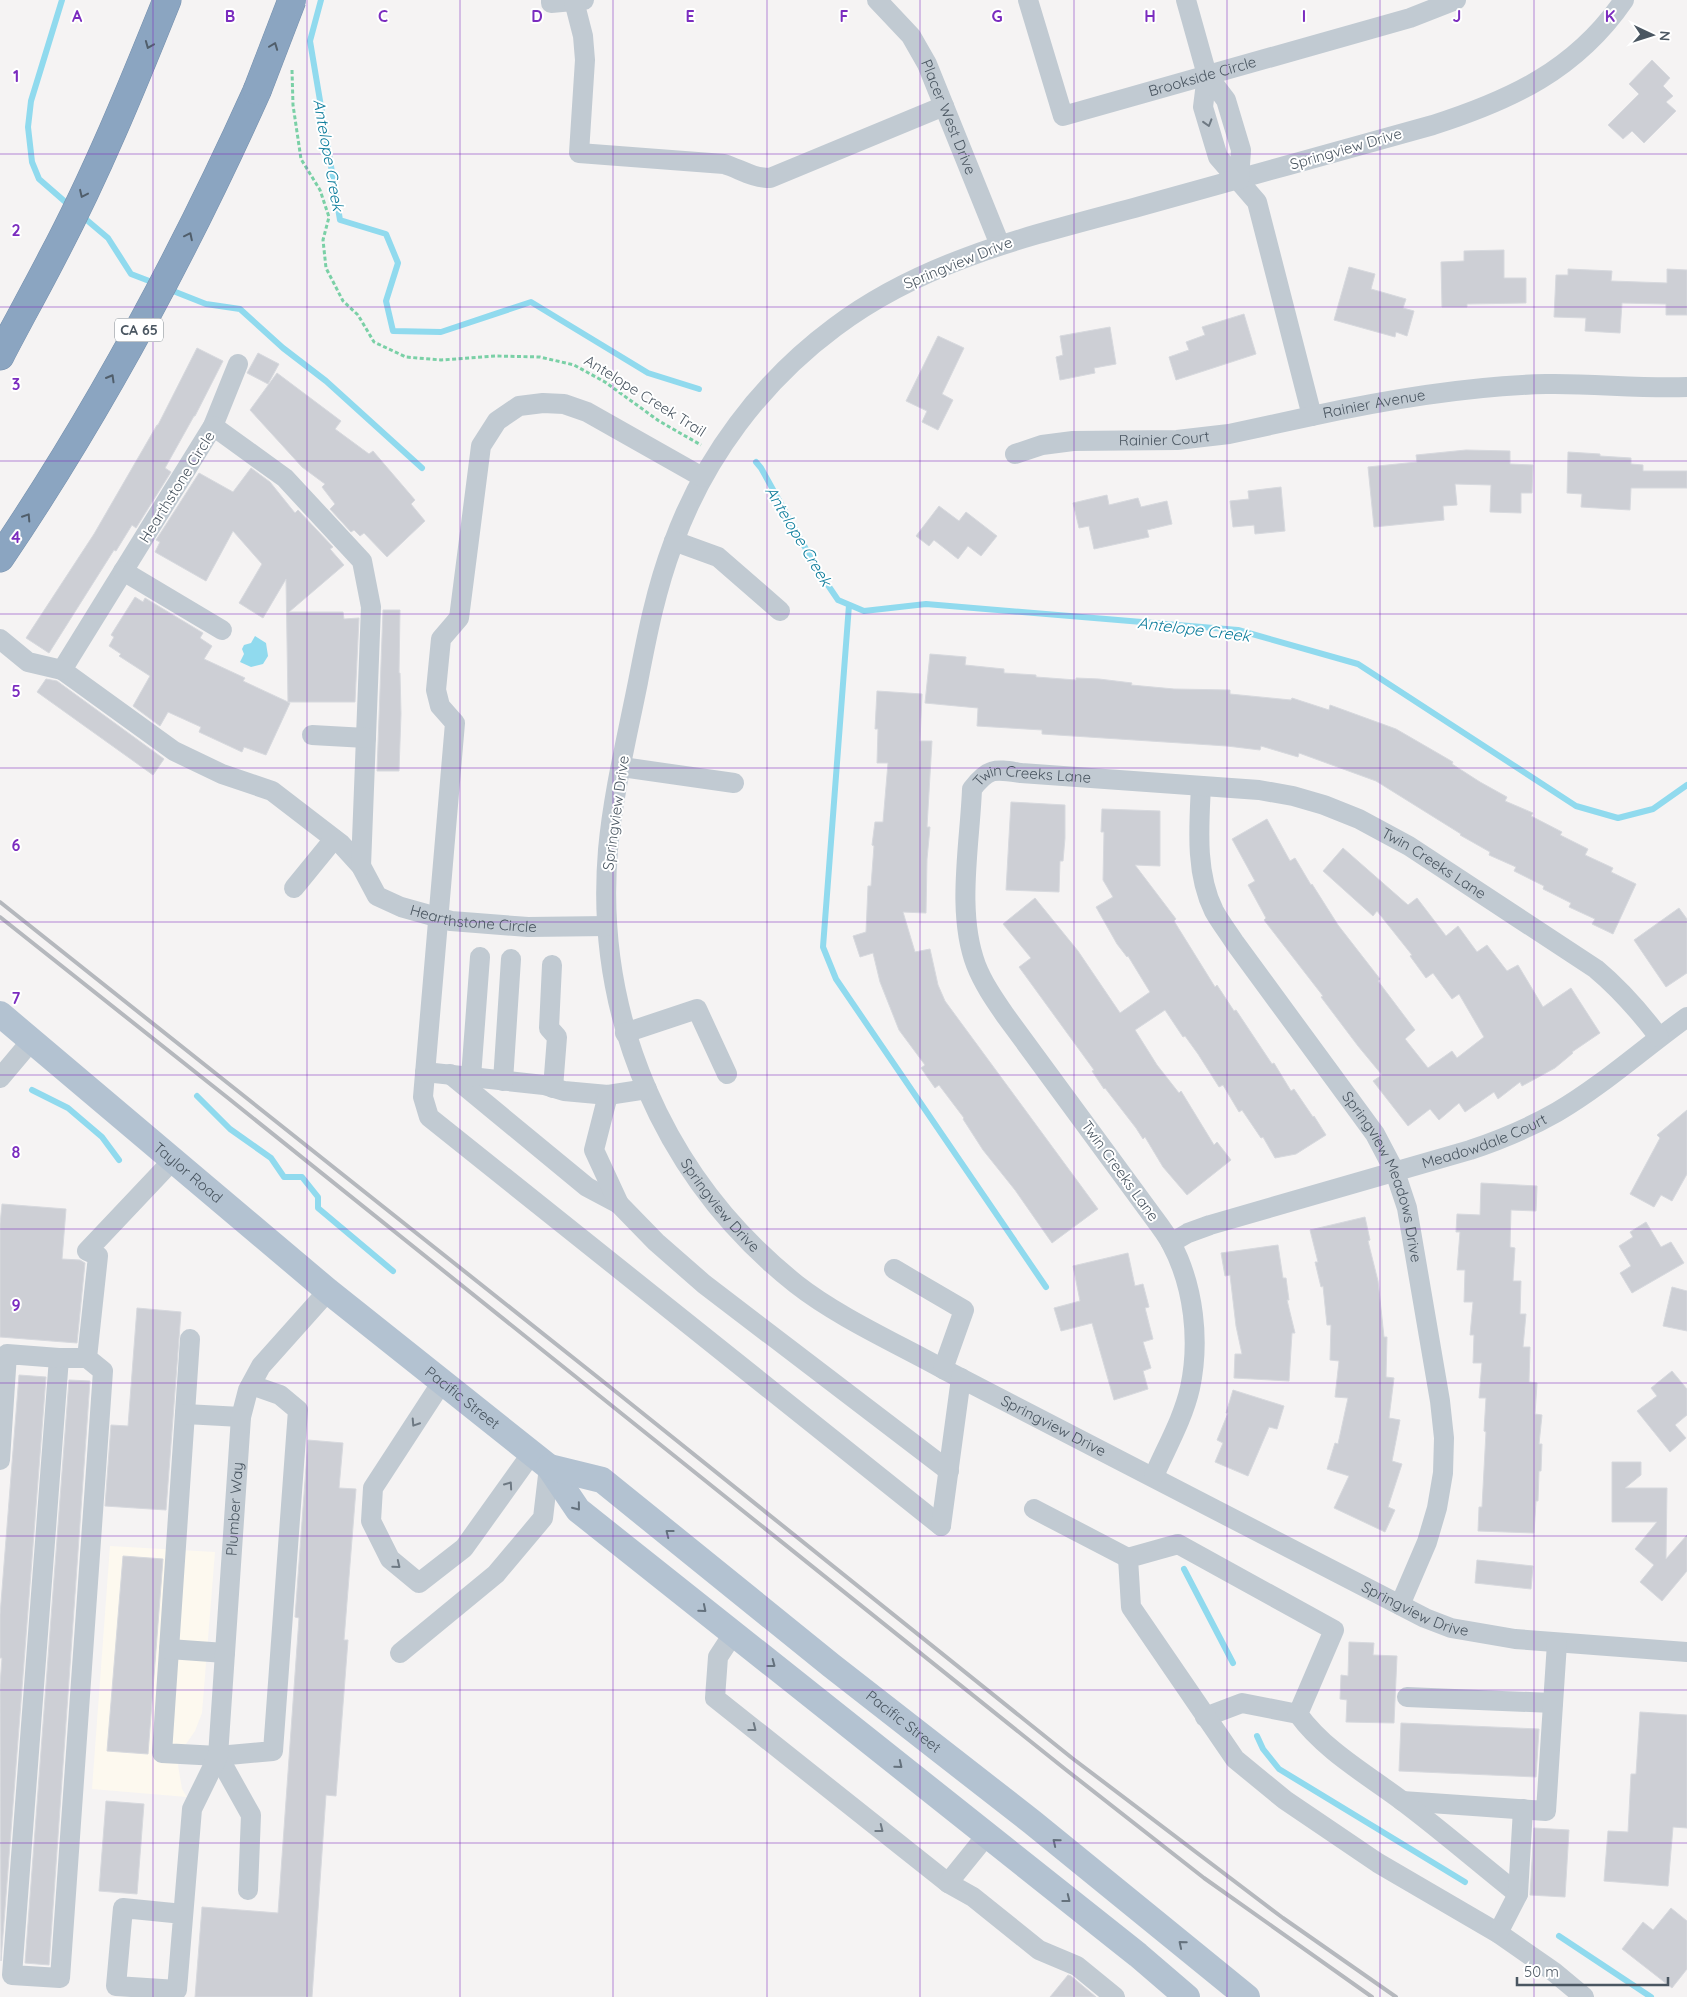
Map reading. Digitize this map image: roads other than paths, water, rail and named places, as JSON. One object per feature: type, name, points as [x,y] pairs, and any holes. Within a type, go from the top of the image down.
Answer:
[{"type":"highway","points":[[0,356],[53,257],[111,135],[167,0]]},
{"type":"highway","name":"CA 65","points":[[0,558],[64,460],[147,315],[185,244],[216,182],[257,91],[292,0]]},
{"type":"highway","points":[[0,325],[53,257]]},
{"type":"main road","name":"Taylor Road","points":[[0,1014],[376,1330]]},
{"type":"main road","name":"Pacific Street","points":[[376,1330],[540,1460],[578,1510],[1138,1955],[1187,1997]]},
{"type":"main road","name":"Pacific Street","points":[[540,1460],[602,1480],[1247,1997]]},
{"type":"main road","points":[[696,1554],[698,1575],[701,1580],[731,1603],[733,1607],[733,1634],[762,1629],[817,1670],[832,1666]]},
{"type":"main road","points":[[946,1755],[953,1776],[986,1807],[991,1815],[991,1824],[986,1836]]},
{"type":"main road","points":[[1208,1966],[1209,1979],[1214,1991],[1220,1997]]},
{"type":"street","name":"Placer West Drive","points":[[877,0],[911,36],[927,64],[1000,245]]},
{"type":"street","name":"Brookside Circle","points":[[1028,0],[1063,116],[1206,75],[1432,5],[1456,0]]},
{"type":"street","points":[[1186,0],[1206,75],[1226,100],[1240,150],[1239,180]]},
{"type":"street","name":"Springview Drive","points":[[1624,0],[1588,42],[1558,68],[1531,86],[1501,101],[1433,125],[1000,245],[928,272],[869,304],[832,329],[803,353],[772,384],[716,454],[702,478],[674,541],[651,619],[622,767],[608,848],[606,885],[607,926],[611,968],[625,1033],[646,1089],[672,1140],[690,1171],[717,1208],[798,1286],[832,1308],[961,1378],[1154,1476],[1400,1606],[1451,1628],[1515,1639],[1687,1652]]},
{"type":"street","points":[[551,1],[579,1],[585,60],[578,152],[724,164],[735,167],[751,176],[770,178],[944,106]]},
{"type":"street","name":"Rainier Avenue","points":[[1239,180],[1257,202],[1312,416],[1434,392],[1504,386],[1595,384],[1687,387]]},
{"type":"street","points":[[214,426],[238,364]]},
{"type":"street","points":[[702,478],[587,412],[564,404],[543,403],[519,406],[497,421],[481,446],[458,618],[441,639],[436,690],[440,706],[455,723],[423,1097],[429,1117],[941,1526],[961,1378]]},
{"type":"street","name":"Rainier Court","points":[[1015,454],[1042,445],[1073,441],[1177,440],[1229,434],[1312,416]]},
{"type":"street","name":"Hearthstone Circle","points":[[361,866],[371,607],[362,560],[285,478],[214,426],[62,670],[174,751],[222,774],[272,792],[334,839],[361,866],[377,896],[401,907],[451,921],[528,927],[607,926]]},
{"type":"street","points":[[674,541],[718,557],[780,611]]},
{"type":"street","points":[[123,571],[222,630]]},
{"type":"street","points":[[0,639],[28,662],[62,670]]},
{"type":"street","points":[[312,735],[366,738]]},
{"type":"street","points":[[622,767],[734,783]]},
{"type":"street","name":"Twin Creeks Lane","points":[[1154,1476],[1179,1420],[1189,1389],[1194,1360],[1194,1330],[1190,1300],[1183,1272],[1171,1243],[988,991],[976,964],[968,931],[966,893],[972,789],[983,775],[998,769],[1021,773],[1259,790],[1293,796],[1350,816],[1384,832],[1596,969],[1619,988],[1639,1010],[1659,1037]]},
{"type":"street","name":"Springview Meadows Drive","points":[[1201,786],[1199,848],[1204,878],[1213,910],[1240,951],[1375,1134],[1395,1172],[1407,1208],[1440,1401],[1444,1438],[1443,1473],[1437,1508],[1427,1542],[1400,1606]]},
{"type":"street","points":[[294,888],[334,839]]},
{"type":"street","points":[[471,1077],[480,957]]},
{"type":"street","points":[[503,1080],[511,959]]},
{"type":"street","points":[[552,966],[549,1028],[557,1037],[553,1088]]},
{"type":"street","points":[[625,1033],[697,1009],[727,1074]]},
{"type":"street","name":"Meadowdale Court","points":[[1171,1243],[1188,1233],[1210,1225],[1501,1140],[1530,1127],[1587,1092],[1687,1017]]},
{"type":"street","points":[[0,1078],[32,1040]]},
{"type":"street","points":[[425,1072],[503,1080],[564,1091],[608,1095],[646,1089]]},
{"type":"street","points":[[450,1074],[587,1187],[619,1204],[656,1242],[704,1284],[949,1470]]},
{"type":"street","points":[[608,1095],[594,1150],[619,1204]]},
{"type":"street","points":[[87,1358],[98,1256],[87,1250],[173,1160]]},
{"type":"street","points":[[894,1269],[964,1310],[944,1369]]},
{"type":"street","name":"Plumber Way","points":[[218,1756],[242,1417],[248,1390],[261,1366],[328,1291]]},
{"type":"street","points":[[190,1340],[162,1753],[218,1756],[272,1751],[298,1410],[280,1395],[251,1385]]},
{"type":"street","points":[[0,1460],[7,1354],[87,1358],[103,1371],[60,1978],[6,1975],[59,1358]]},
{"type":"street","points":[[442,1382],[373,1488],[371,1521],[390,1560],[419,1583],[464,1548],[540,1460]]},
{"type":"street","points":[[185,1414],[242,1417]]},
{"type":"street","points":[[400,1653],[496,1574],[543,1518],[540,1460]]},
{"type":"street","points":[[1034,1509],[1128,1558],[1178,1544],[1334,1630],[1298,1714]]},
{"type":"street","points":[[1128,1558],[1131,1606],[1235,1760],[1285,1800],[1378,1863],[1498,1933],[1554,1972],[1584,1997]]},
{"type":"street","points":[[733,1634],[718,1657],[715,1698],[948,1883],[973,1897],[1039,1950],[1077,1966],[1115,1997]]},
{"type":"street","points":[[1402,1801],[1546,1810],[1557,1643]]},
{"type":"street","points":[[169,1650],[225,1653]]},
{"type":"street","points":[[1407,1697],[1553,1703]]},
{"type":"street","points":[[1205,1717],[1242,1703],[1298,1714],[1308,1728],[1342,1758],[1402,1801],[1518,1894]]},
{"type":"street","points":[[218,1756],[252,1815],[248,1890]]},
{"type":"street","points":[[183,1914],[123,1908],[116,1986],[177,1990],[192,1810],[218,1756]]},
{"type":"street","points":[[1498,1933],[1518,1894],[1523,1809]]},
{"type":"street","points":[[948,1883],[986,1836]]},
{"type":"water","points":[[255,636],[266,643],[268,656],[263,664],[251,667],[240,662],[244,654],[242,649],[244,645],[251,643]]},
{"type":"waterway","points":[[62,0],[31,101],[28,127],[32,162],[39,179],[70,206]]},
{"type":"waterway","name":"Antelope Creek","points":[[321,0],[310,41],[340,220],[386,234],[398,263],[386,301],[393,331],[441,332],[531,302],[648,373],[699,389]]},
{"type":"waterway","points":[[82,216],[108,238],[131,274],[157,284]]},
{"type":"waterway","points":[[168,289],[206,304],[240,309],[283,348],[326,381],[422,468]]},
{"type":"waterway","name":"Antelope Creek","points":[[756,462],[817,569],[838,600],[864,611],[926,604],[1238,630],[1358,664],[1576,806],[1618,818],[1653,809],[1687,785]]},
{"type":"waterway","points":[[849,605],[823,947],[836,979],[1046,1287]]},
{"type":"waterway","points":[[32,1090],[68,1108],[102,1137],[119,1160]]},
{"type":"waterway","points":[[197,1096],[230,1129],[271,1158],[284,1177],[302,1177],[318,1197],[318,1208],[393,1271]]},
{"type":"waterway","points":[[1184,1569],[1233,1663]]},
{"type":"waterway","points":[[1257,1736],[1263,1749],[1279,1769],[1465,1882]]},
{"type":"waterway","points":[[1559,1936],[1651,1997]]},
{"type":"railway","points":[[0,902],[610,1387],[1072,1758],[1283,1918],[1396,1997]]},
{"type":"railway","points":[[0,917],[1065,1769],[1204,1878],[1372,1997]]}]
